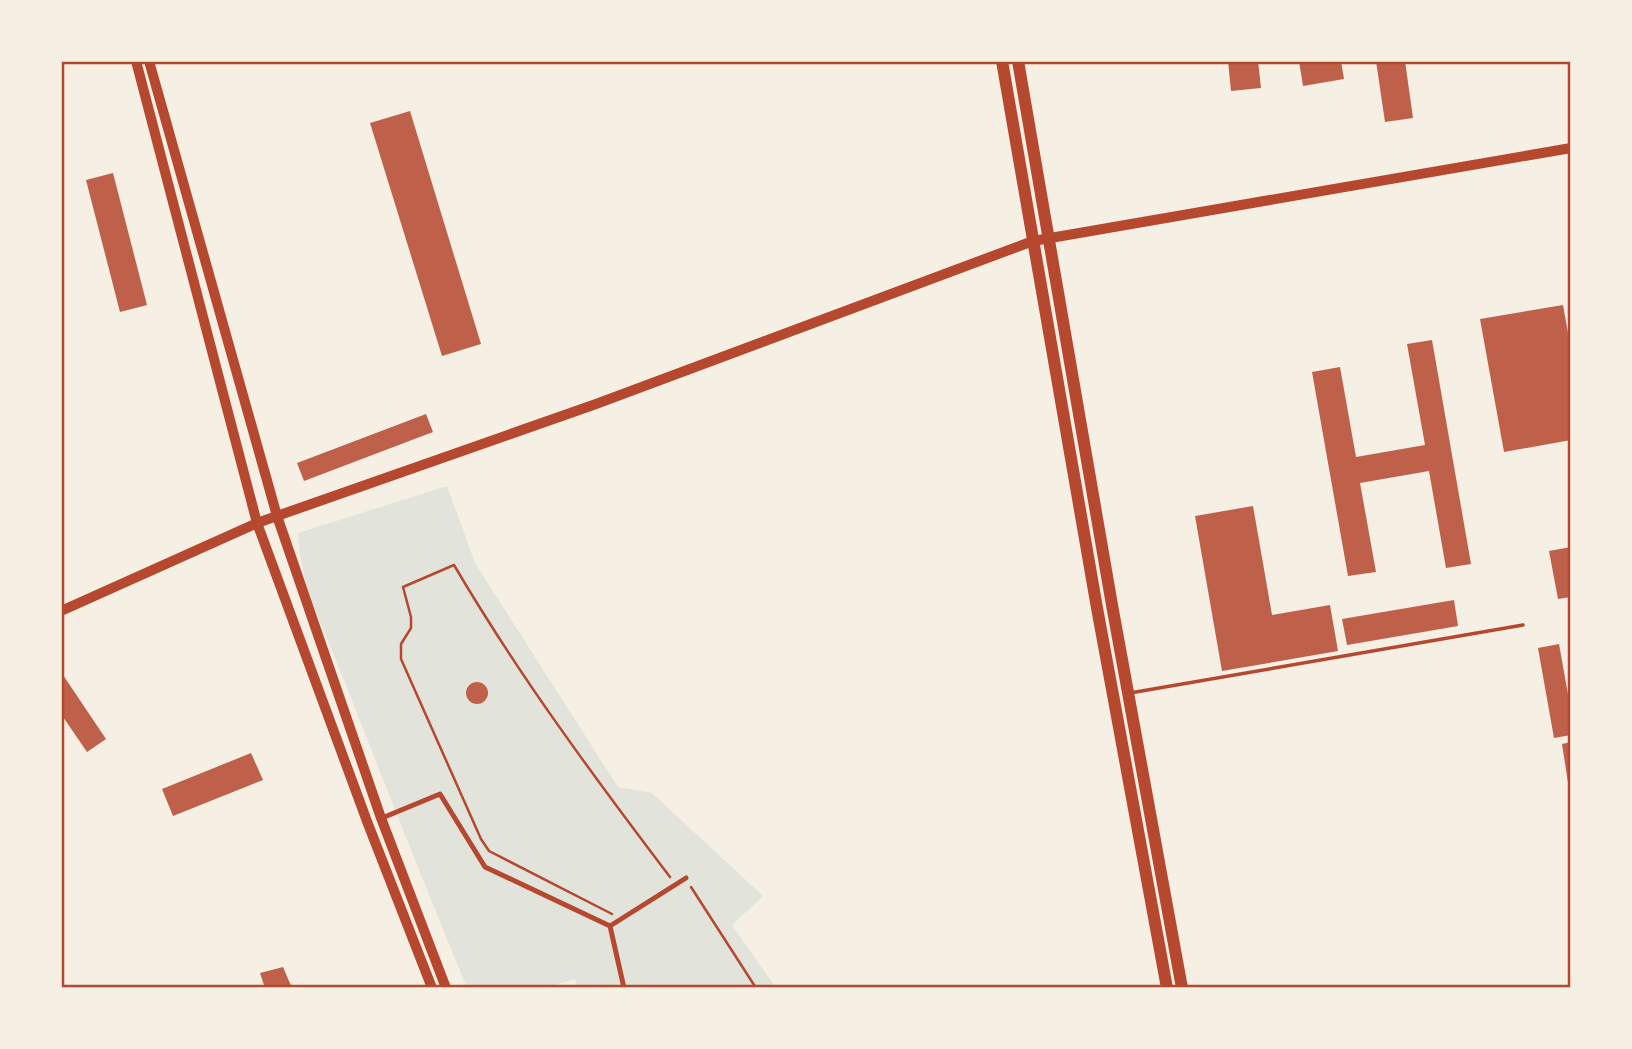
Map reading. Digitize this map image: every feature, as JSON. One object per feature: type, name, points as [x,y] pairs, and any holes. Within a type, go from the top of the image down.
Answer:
[{"type":"main road","points":[[136,61],[257,523],[368,824],[432,988]]},
{"type":"main road","points":[[149,61],[277,516],[381,818],[446,988]]},
{"type":"main road","points":[[1002,61],[1167,988]]},
{"type":"main road","points":[[1018,61],[1095,512],[1182,988]]},
{"type":"main road","points":[[1081,515],[1095,512]]},
{"type":"street","points":[[61,611],[257,523],[596,404],[1033,241],[1571,148]]},
{"type":"street","points":[[381,818],[440,794],[485,866],[610,926]]},
{"type":"street","points":[[610,926],[686,878]]},
{"type":"street","points":[[610,926],[624,988]]},
{"type":"lane","points":[[1128,693],[1523,625]]},
{"type":"path","points":[[622,919],[489,851],[485,845],[401,659],[401,644],[411,628],[411,617],[403,587],[454,565],[489,624],[625,817],[676,884]]},
{"type":"path","points":[[686,878],[756,988]]},
{"type":"shaded area","points":[[447,486],[475,563],[618,787],[652,793],[763,896],[732,925],[776,988],[577,988],[575,979],[545,988],[467,988],[315,608],[303,571],[298,533]]},
{"type":"building","points":[[1228,61],[1258,61],[1261,88],[1231,91]]},
{"type":"building","points":[[1299,61],[1341,61],[1344,79],[1303,86]]},
{"type":"building","points":[[1376,61],[1405,61],[1413,118],[1385,122]]},
{"type":"building","points":[[410,111],[481,344],[442,356],[370,123]]},
{"type":"building","points":[[113,173],[147,305],[120,312],[86,180]]},
{"type":"building","points":[[1563,305],[1571,350],[1571,440],[1504,452],[1480,319]]},
{"type":"building","points":[[1432,340],[1471,564],[1446,568],[1429,471],[1360,483],[1376,572],[1348,576],[1312,372],[1340,367],[1356,457],[1425,445],[1407,344]]},
{"type":"building","points":[[426,414],[433,432],[304,481],[297,463]]},
{"type":"building","points":[[1253,506],[1272,615],[1330,605],[1338,651],[1222,671],[1195,516]]},
{"type":"building","points":[[1571,547],[1571,597],[1558,599],[1549,551]]},
{"type":"building","points":[[1454,600],[1458,626],[1347,645],[1342,619]]},
{"type":"building","points":[[1559,644],[1571,711],[1571,735],[1554,738],[1538,648]]},
{"type":"building","points":[[61,672],[106,739],[87,752],[61,714]]},
{"type":"building","points":[[477,682],[485,685],[488,693],[485,701],[477,704],[469,701],[466,693],[469,685]]},
{"type":"building","points":[[1571,742],[1571,788],[1569,789],[1562,744]]},
{"type":"building","points":[[251,753],[263,780],[173,816],[162,789]]},
{"type":"building","points":[[283,967],[292,988],[265,988],[260,973]]}]
